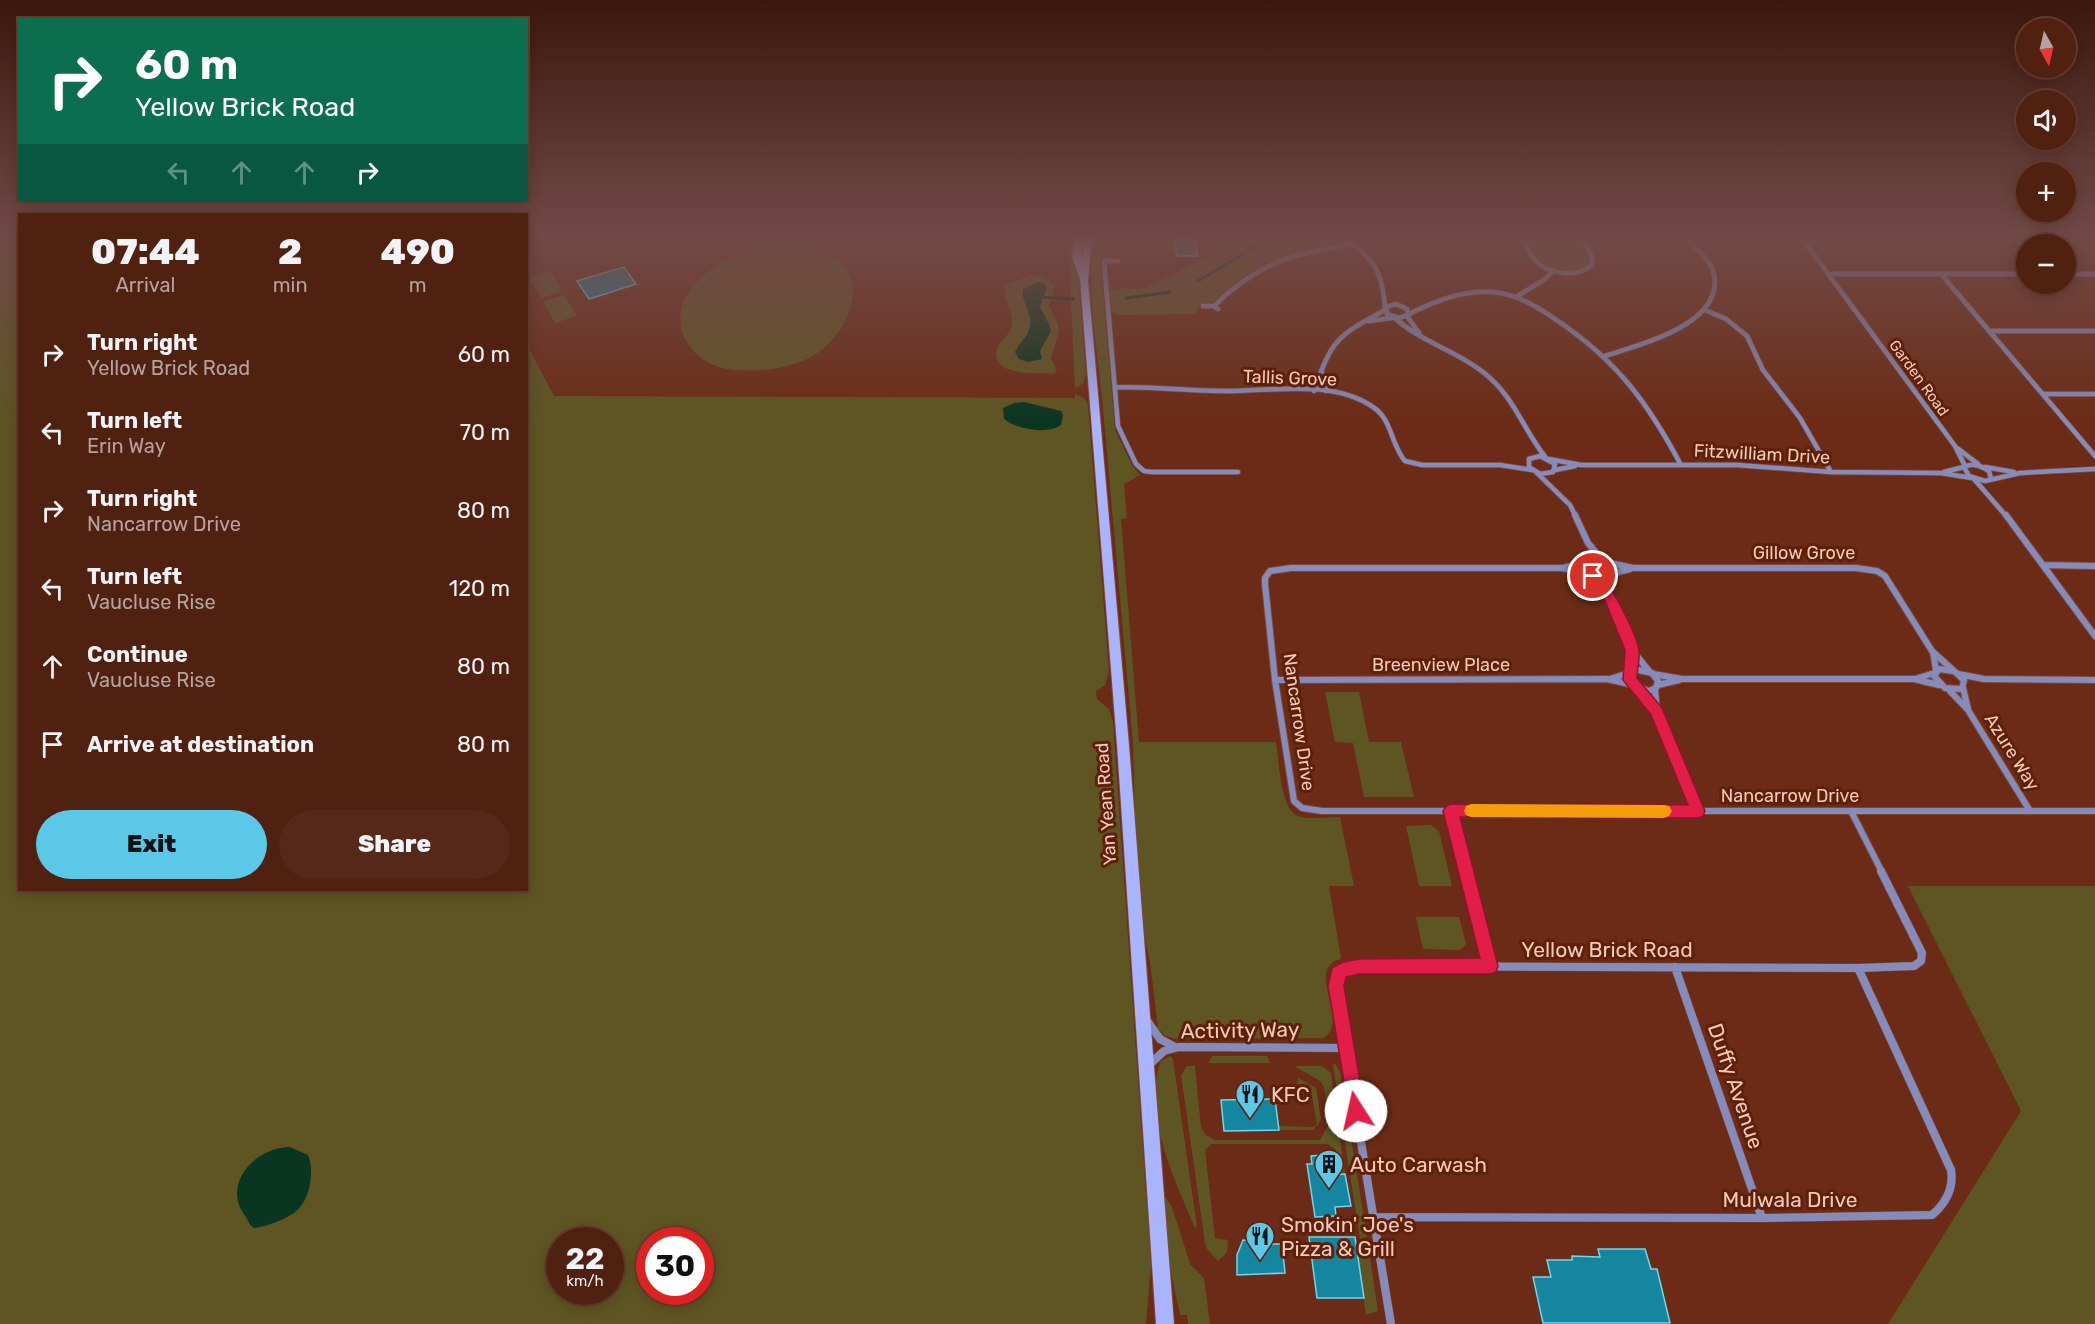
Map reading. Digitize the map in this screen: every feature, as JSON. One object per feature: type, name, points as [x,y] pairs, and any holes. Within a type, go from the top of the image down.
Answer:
[{"type":"main road","name":"Yan Yean Road","points":[[1085,299],[1122,735],[1165,1324]]},
{"type":"street","points":[[1108,299],[1120,433],[1141,469],[1152,472],[1238,472]]},
{"type":"street","points":[[1203,306],[1216,308],[1224,299]]},
{"type":"street","points":[[1384,299],[1387,314],[1465,359],[1498,386],[1519,412],[1531,439],[1555,464],[1554,471],[1559,492]]},
{"type":"street","points":[[1392,299],[1408,310],[1408,315],[1421,335]]},
{"type":"street","points":[[1363,323],[1408,315],[1446,299]]},
{"type":"street","points":[[1519,299],[1563,324],[1605,356],[1624,374],[1648,404],[1681,465]]},
{"type":"street","points":[[1605,356],[1678,328],[1705,310],[1711,299]]},
{"type":"street","name":"Garden Road","points":[[1846,299],[1955,446],[1966,474],[1973,479]]},
{"type":"street","points":[[1962,299],[2095,456]]},
{"type":"street","points":[[1326,392],[1322,372],[1327,354],[1337,340],[1385,309],[1400,305],[1429,304]]},
{"type":"street","points":[[1705,310],[1726,319],[1747,336],[1767,376],[1800,418],[1831,472]]},
{"type":"street","points":[[1989,331],[2095,331]]},
{"type":"street","points":[[1314,391],[1317,377],[1322,372]]},
{"type":"street","name":"Tallis Grove","points":[[1116,387],[1166,387],[1223,392],[1314,391],[1351,396],[1373,406],[1381,413],[1391,429],[1397,451],[1405,461],[1422,465],[1500,465],[1545,474],[1554,471]]},
{"type":"street","points":[[2043,394],[2095,394]]},
{"type":"street","points":[[1531,439],[1527,464],[1559,492],[1575,512],[1588,543],[1611,567],[1609,593]]},
{"type":"street","name":"Garden Road","points":[[1955,446],[1981,466]]},
{"type":"street","name":"Tallis Grove","points":[[1500,465],[1536,456],[1548,458]]},
{"type":"street","name":"Fitzwilliam Drive","points":[[1548,458],[1581,465],[1760,466],[1831,472],[1941,472],[1981,466]]},
{"type":"street","name":"Fitzwilliam Drive","points":[[1554,471],[1581,465]]},
{"type":"street","points":[[1981,466],[2020,473]]},
{"type":"street","points":[[1981,466],[1989,471],[1995,501]]},
{"type":"street","points":[[1991,479],[2020,473],[2095,469]]},
{"type":"street","name":"Fitzwilliam Drive","points":[[1941,472],[1985,481],[1991,479]]},
{"type":"street","points":[[1973,479],[1995,501],[2095,636]]},
{"type":"street","points":[[1588,543],[1585,567],[1609,593],[1632,650],[1651,672],[1657,687],[1657,712]]},
{"type":"street","points":[[1586,562],[1592,559],[1604,561]]},
{"type":"street","name":"Gillow Grove","points":[[1604,561],[1633,568],[1856,568],[1877,571],[1890,583],[1932,651],[1955,672],[1964,686]]},
{"type":"street","name":"Nancarrow Drive","points":[[1562,568],[1586,562]]},
{"type":"street","points":[[2043,565],[2095,566]]},
{"type":"street","name":"Nancarrow Drive","points":[[1591,574],[1562,568],[1291,568],[1270,571],[1265,578],[1265,584],[1275,680],[1290,787],[1298,805],[1310,810],[1322,811],[2095,811]]},
{"type":"street","name":"Gillow Grove","points":[[1610,575],[1633,568]]},
{"type":"street","points":[[1591,574],[1602,578],[1610,575]]},
{"type":"street","points":[[1632,650],[1630,680],[1657,712],[1698,811]]},
{"type":"street","name":"Gillow Grove","points":[[1932,651],[1935,672]]},
{"type":"street","points":[[1914,680],[1943,668],[1984,680],[2095,680]]},
{"type":"street","name":"Breenview Place","points":[[1607,679],[1639,669],[1651,672]]},
{"type":"street","points":[[1651,672],[1682,679],[1914,680],[1958,690],[1984,680]]},
{"type":"street","name":"Azure Way","points":[[1935,672],[1935,679],[1968,710],[2030,810]]},
{"type":"street","name":"Breenview Place","points":[[1275,680],[1607,679],[1648,691],[1657,687]]},
{"type":"street","points":[[1657,687],[1682,679]]},
{"type":"street","name":"Azure Way","points":[[1964,686],[1968,710]]},
{"type":"street","points":[[1451,811],[1490,966]]},
{"type":"street","name":"Yellow Brick Road","points":[[1391,1324],[1345,1048],[1336,986],[1338,973],[1343,969],[1359,966],[1858,968],[1914,966],[1922,961],[1922,953],[1851,811]]},
{"type":"street","name":"Duffy Avenue","points":[[1675,967],[1762,1218]]},
{"type":"street","name":"Mulwala Drive","points":[[1374,1217],[1925,1217],[1938,1210],[1951,1192],[1953,1182],[1951,1170],[1858,968]]},
{"type":"street","points":[[1142,1009],[1160,1039],[1179,1047]]},
{"type":"street","name":"Activity Way","points":[[1146,1071],[1158,1055],[1179,1047],[1345,1048]]},
{"type":"shaded area","points":[[0,299],[18,299],[18,891],[528,891],[528,347],[554,396],[1075,398],[1075,394],[1084,398],[1088,405],[1109,672],[1105,685],[1096,691],[1097,699],[1109,709],[1113,722],[1151,1265],[1146,1324],[0,1324]]},
{"type":"shaded area","points":[[566,299],[577,316],[555,323],[543,301]]},
{"type":"shaded area","points":[[686,299],[852,299],[846,319],[837,334],[825,347],[811,357],[793,364],[764,370],[729,369],[706,361],[692,349],[682,330],[681,312]]},
{"type":"shaded area","points":[[1006,299],[1051,299],[1049,305],[1059,331],[1051,358],[1057,370],[1054,374],[1017,372],[1001,365],[997,358],[997,349],[1009,333],[1012,326],[1012,315]]},
{"type":"shaded area","points":[[1024,299],[1043,299],[1040,307],[1051,331],[1040,351],[1042,359],[1028,362],[1019,359],[1015,352],[1030,327],[1030,317]]},
{"type":"shaded area","points":[[1071,299],[1080,299],[1086,374],[1083,384],[1075,388]]},
{"type":"shaded area","points":[[1092,299],[1104,299],[1115,430],[1133,467],[1140,475],[1124,484],[1127,518],[1121,519],[1139,742],[1276,742],[1284,794],[1292,812],[1308,818],[1340,817],[1354,886],[1329,886],[1341,959],[1331,964],[1326,973],[1333,1020],[1331,1030],[1323,1038],[1177,1039],[1165,1036],[1158,1028],[1150,962],[1142,925],[1135,824],[1133,743]]},
{"type":"shaded area","points":[[1111,299],[1217,299],[1198,305],[1199,308],[1194,314],[1119,315],[1112,312]]},
{"type":"shaded area","points":[[1024,402],[1061,411],[1063,415],[1061,425],[1048,430],[1032,430],[1016,426],[1004,419],[1003,408]]},
{"type":"shaded area","points":[[1325,692],[1359,692],[1369,742],[1401,742],[1414,797],[1364,797],[1353,743],[1335,742]]},
{"type":"shaded area","points":[[1431,825],[1439,831],[1452,886],[1419,886],[1406,826]]},
{"type":"shaded area","points":[[1908,886],[2095,886],[2095,1324],[1888,1324],[2021,1111]]},
{"type":"shaded area","points":[[1416,917],[1459,917],[1466,944],[1460,950],[1423,949]]},
{"type":"shaded area","points":[[1170,1056],[1173,1059],[1197,1227],[1195,1228],[1170,1168],[1158,1124],[1155,1102],[1156,1081],[1161,1061]]},
{"type":"shaded area","points":[[1212,1056],[1267,1056],[1270,1063],[1208,1063]]},
{"type":"shaded area","points":[[1335,1063],[1341,1075],[1367,1237],[1360,1239],[1333,1065]]},
{"type":"shaded area","points":[[1187,1066],[1195,1066],[1201,1128],[1214,1140],[1320,1140],[1329,1124],[1324,1087],[1320,1081],[1294,1066],[1322,1066],[1331,1073],[1345,1174],[1341,1174],[1336,1150],[1328,1144],[1211,1144],[1205,1150],[1215,1238],[1228,1240],[1227,1252],[1218,1261],[1207,1249],[1205,1243],[1181,1075]]},
{"type":"shaded area","points":[[1298,1078],[1316,1088],[1321,1120],[1313,1130],[1279,1130],[1279,1126],[1313,1127],[1317,1124],[1310,1085],[1298,1084]]},
{"type":"shaded area","points":[[290,1147],[308,1155],[310,1162],[310,1186],[304,1202],[294,1213],[285,1218],[254,1228],[239,1205],[237,1193],[239,1181],[245,1170],[265,1153]]},
{"type":"shaded area","points":[[1164,1195],[1172,1207],[1190,1264],[1204,1278],[1210,1324],[1188,1324],[1187,1315],[1180,1315],[1170,1268]]},
{"type":"shaded area","points":[[1356,1243],[1368,1244],[1378,1311],[1366,1315]]},
{"type":"building","name":"KFC","points":[[1275,1099],[1279,1130],[1224,1131],[1221,1100]]},
{"type":"building","name":"Auto Carwash","points":[[1322,1155],[1323,1164],[1329,1165],[1330,1175],[1345,1174],[1351,1206],[1335,1207],[1336,1216],[1315,1217],[1307,1164],[1312,1164],[1311,1156]]},
{"type":"building","points":[[1309,1237],[1355,1237],[1364,1298],[1317,1298]]},
{"type":"building","name":"Smokin' Joe's Pizza & Grill","points":[[1243,1240],[1261,1242],[1261,1244],[1282,1244],[1285,1273],[1237,1275],[1237,1255]]},
{"type":"building","points":[[1598,1249],[1645,1249],[1651,1269],[1657,1269],[1670,1323],[1543,1323],[1533,1277],[1551,1277],[1547,1260],[1572,1260],[1572,1256],[1600,1257]]},
{"type":"slow traffic","points":[[1471,811],[1664,811]]},
{"type":"place","name":"KFC","points":[[1250,1120]]},
{"type":"place","name":"Auto Carwash","points":[[1329,1190]]},
{"type":"place","name":"Smokin' Joe's Pizza & Grill","points":[[1260,1262]]},
{"type":"route","points":[[1356,1111],[1336,986],[1338,973],[1343,969],[1359,966],[1490,966],[1451,811],[1698,811],[1657,712],[1630,680],[1632,650],[1609,593],[1593,576]]}]
